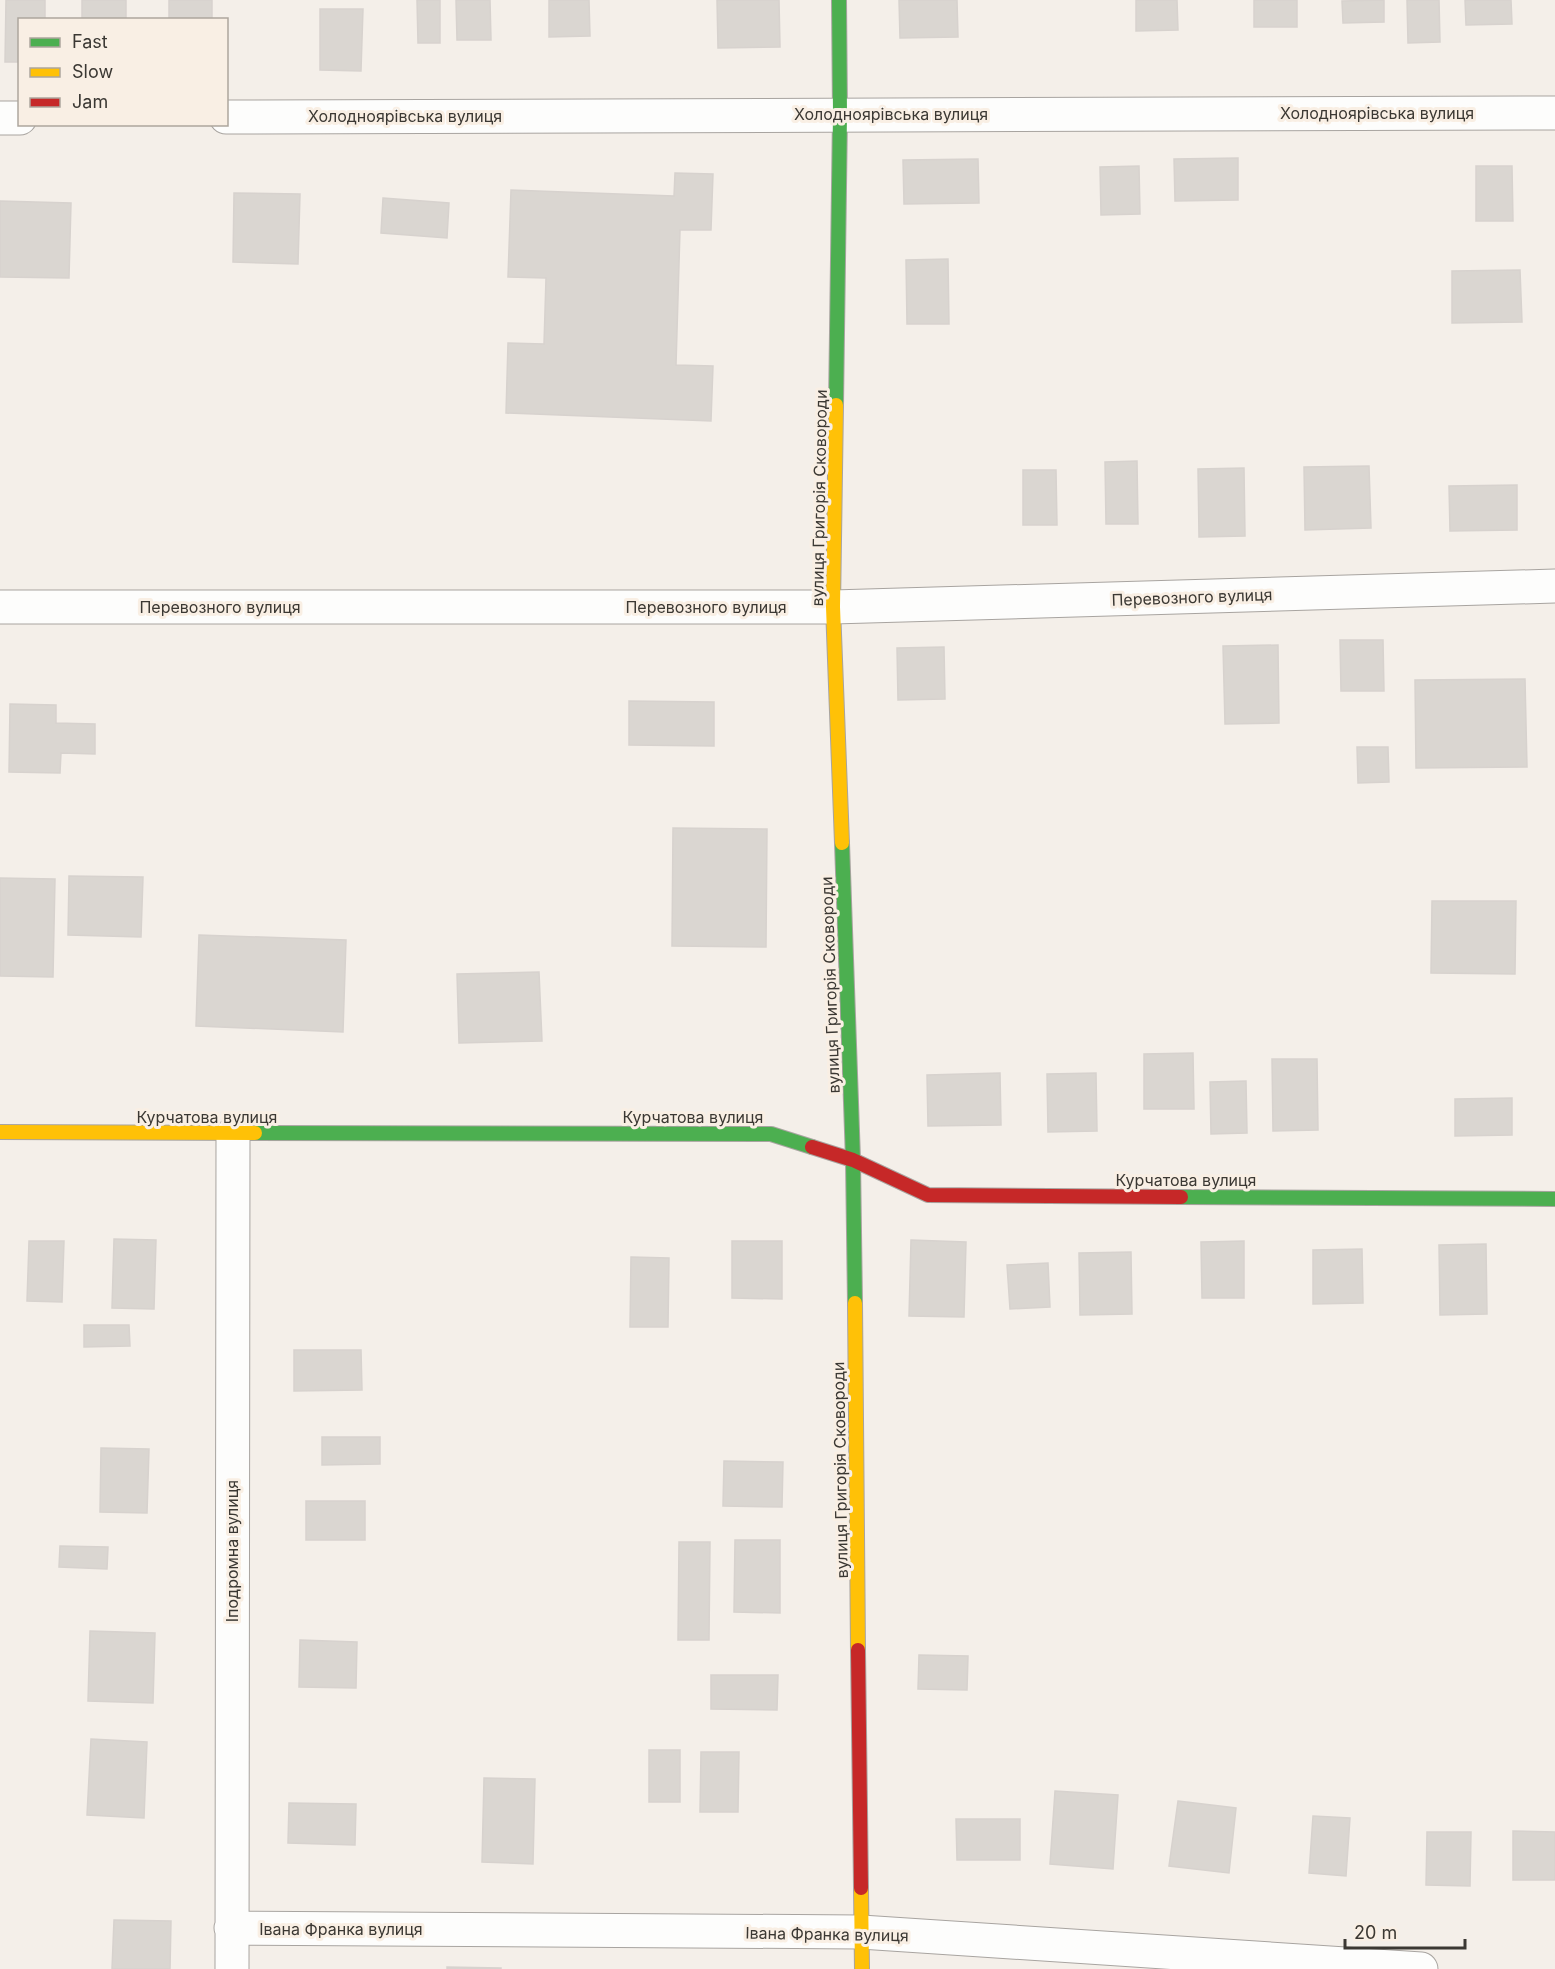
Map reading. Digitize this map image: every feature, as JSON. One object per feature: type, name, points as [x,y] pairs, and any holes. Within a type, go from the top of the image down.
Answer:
[{"type":"street","name":"вулиця Григорія Сковороди","points":[[839,0],[840,114],[833,607],[853,1160],[862,1969]]},
{"type":"street","name":"Холодноярівська вулиця","points":[[228,117],[1555,113]]},
{"type":"street","points":[[0,118],[18,118]]},
{"type":"street","name":"Перевозного вулиця","points":[[0,607],[833,607],[1555,586]]},
{"type":"street","name":"Курчатова вулиця","points":[[0,1132],[771,1134],[853,1160],[928,1195],[1555,1199]]},
{"type":"street","name":"Іподромна вулиця","points":[[232,1969],[233,1134]]},
{"type":"street","name":"Івана Франка вулиця","points":[[231,1928],[861,1932],[1421,1969]]},
{"type":"building","points":[[6,0],[45,0],[45,18],[18,18],[18,62],[5,62]]},
{"type":"building","points":[[82,0],[126,0],[126,18],[82,18]]},
{"type":"building","points":[[169,0],[212,0],[212,18],[169,18]]},
{"type":"building","points":[[417,0],[440,0],[440,43],[418,43]]},
{"type":"building","points":[[456,0],[490,0],[491,40],[457,40]]},
{"type":"building","points":[[549,0],[589,0],[590,36],[549,37]]},
{"type":"building","points":[[717,0],[779,0],[780,47],[718,48]]},
{"type":"building","points":[[899,0],[957,0],[958,37],[900,38]]},
{"type":"building","points":[[1136,0],[1177,0],[1178,30],[1136,31]]},
{"type":"building","points":[[1254,0],[1297,0],[1297,27],[1254,27]]},
{"type":"building","points":[[1384,0],[1384,22],[1343,23],[1342,1]]},
{"type":"building","points":[[1407,0],[1439,0],[1440,42],[1408,43]]},
{"type":"building","points":[[1465,0],[1511,0],[1512,24],[1466,25]]},
{"type":"building","points":[[320,9],[363,9],[361,71],[320,70]]},
{"type":"building","points":[[1238,158],[1238,200],[1175,201],[1174,159]]},
{"type":"building","points":[[978,159],[979,203],[904,204],[903,160]]},
{"type":"building","points":[[1139,166],[1140,214],[1101,215],[1100,167]]},
{"type":"building","points":[[1476,166],[1512,166],[1513,221],[1476,221]]},
{"type":"building","points":[[675,173],[713,174],[711,230],[680,230],[676,365],[713,366],[711,421],[506,413],[508,343],[544,344],[546,278],[508,277],[511,190],[674,196]]},
{"type":"building","points":[[234,193],[300,194],[298,264],[233,262]]},
{"type":"building","points":[[383,198],[449,203],[447,238],[381,233]]},
{"type":"building","points":[[0,201],[71,203],[69,278],[0,277]]},
{"type":"building","points":[[948,259],[949,324],[907,324],[906,260]]},
{"type":"building","points":[[1520,270],[1522,322],[1452,323],[1452,271]]},
{"type":"building","points":[[1137,461],[1138,524],[1106,524],[1105,462]]},
{"type":"building","points":[[1369,466],[1371,528],[1305,530],[1304,467]]},
{"type":"building","points":[[1244,468],[1245,536],[1199,537],[1198,469]]},
{"type":"building","points":[[1023,470],[1056,470],[1057,525],[1023,525]]},
{"type":"building","points":[[1517,485],[1517,530],[1450,531],[1449,486]]},
{"type":"building","points":[[1340,640],[1383,640],[1384,691],[1341,691]]},
{"type":"building","points":[[1278,645],[1279,723],[1225,724],[1223,646]]},
{"type":"building","points":[[944,647],[945,699],[898,700],[897,648]]},
{"type":"building","points":[[1525,679],[1527,767],[1416,768],[1415,680]]},
{"type":"building","points":[[629,701],[714,702],[714,746],[629,745]]},
{"type":"building","points":[[10,704],[56,705],[56,723],[95,724],[95,754],[61,753],[60,773],[9,772]]},
{"type":"building","points":[[1357,747],[1388,747],[1389,782],[1358,783]]},
{"type":"building","points":[[673,828],[767,829],[766,947],[672,946]]},
{"type":"building","points":[[69,876],[143,877],[141,937],[68,935]]},
{"type":"building","points":[[0,878],[55,879],[53,977],[0,976]]},
{"type":"building","points":[[1432,901],[1516,901],[1515,974],[1431,973]]},
{"type":"building","points":[[199,935],[346,940],[343,1032],[196,1026]]},
{"type":"building","points":[[539,972],[542,1041],[459,1043],[457,974]]},
{"type":"building","points":[[1193,1053],[1194,1109],[1144,1109],[1144,1054]]},
{"type":"building","points":[[1272,1059],[1317,1059],[1318,1130],[1273,1131]]},
{"type":"building","points":[[1000,1073],[1001,1125],[928,1126],[927,1075]]},
{"type":"building","points":[[1096,1073],[1097,1131],[1048,1132],[1047,1074]]},
{"type":"building","points":[[1246,1081],[1247,1133],[1211,1134],[1210,1082]]},
{"type":"building","points":[[1512,1098],[1512,1135],[1455,1136],[1455,1099]]},
{"type":"building","points":[[114,1239],[156,1240],[154,1309],[112,1308]]},
{"type":"building","points":[[911,1240],[966,1242],[964,1317],[909,1316]]},
{"type":"building","points":[[29,1241],[64,1241],[62,1302],[27,1301]]},
{"type":"building","points":[[732,1241],[782,1241],[782,1299],[732,1298]]},
{"type":"building","points":[[1244,1241],[1244,1298],[1202,1298],[1201,1242]]},
{"type":"building","points":[[1486,1244],[1487,1314],[1440,1315],[1439,1245]]},
{"type":"building","points":[[1362,1249],[1363,1303],[1313,1304],[1313,1250]]},
{"type":"building","points":[[1131,1252],[1132,1314],[1080,1315],[1079,1253]]},
{"type":"building","points":[[631,1257],[669,1258],[668,1327],[630,1327]]},
{"type":"building","points":[[1048,1263],[1050,1307],[1010,1309],[1007,1265]]},
{"type":"building","points":[[84,1325],[129,1325],[130,1346],[84,1347]]},
{"type":"building","points":[[294,1350],[361,1350],[362,1390],[294,1391]]},
{"type":"building","points":[[322,1437],[380,1437],[380,1464],[322,1465]]},
{"type":"building","points":[[101,1448],[149,1449],[147,1513],[100,1512]]},
{"type":"building","points":[[724,1461],[783,1462],[782,1507],[723,1506]]},
{"type":"building","points":[[306,1501],[365,1501],[365,1540],[306,1540]]},
{"type":"building","points":[[735,1540],[780,1540],[780,1613],[734,1612]]},
{"type":"building","points":[[679,1542],[710,1542],[709,1640],[678,1640]]},
{"type":"building","points":[[60,1546],[108,1547],[107,1569],[59,1567]]},
{"type":"building","points":[[90,1631],[155,1633],[153,1703],[88,1701]]},
{"type":"building","points":[[300,1640],[357,1642],[356,1688],[299,1687]]},
{"type":"building","points":[[919,1655],[968,1656],[967,1690],[918,1689]]},
{"type":"building","points":[[711,1675],[778,1675],[777,1710],[711,1709]]},
{"type":"building","points":[[91,1739],[147,1742],[144,1818],[87,1815]]},
{"type":"building","points":[[649,1750],[680,1750],[680,1802],[649,1802]]},
{"type":"building","points":[[701,1752],[739,1752],[738,1812],[700,1812]]},
{"type":"building","points":[[484,1778],[535,1779],[533,1864],[482,1862]]},
{"type":"building","points":[[1055,1791],[1118,1795],[1113,1869],[1050,1864]]},
{"type":"building","points":[[1178,1801],[1236,1808],[1229,1873],[1169,1866]]},
{"type":"building","points":[[289,1803],[356,1804],[355,1845],[288,1843]]},
{"type":"building","points":[[1313,1816],[1350,1818],[1346,1876],[1309,1873]]},
{"type":"building","points":[[956,1819],[1020,1819],[1020,1860],[957,1860]]},
{"type":"building","points":[[1513,1831],[1555,1832],[1555,1880],[1513,1880]]},
{"type":"building","points":[[1427,1832],[1471,1832],[1470,1886],[1426,1885]]},
{"type":"building","points":[[114,1920],[171,1921],[170,1969],[112,1969]]},
{"type":"building","points":[[447,1967],[501,1968],[501,1969],[447,1969]]},
{"type":"traffic: fast","points":[[836,405],[840,114],[839,0]]},
{"type":"traffic: fast","points":[[842,843],[853,1160],[855,1303]]},
{"type":"traffic: fast","points":[[255,1133],[771,1134],[812,1147]]},
{"type":"traffic: fast","points":[[1181,1197],[1555,1199]]},
{"type":"traffic: slow","points":[[836,405],[833,607],[842,843]]},
{"type":"traffic: slow","points":[[0,1132],[255,1133]]},
{"type":"traffic: slow","points":[[855,1303],[858,1650]]},
{"type":"traffic: slow","points":[[861,1888],[862,1969]]},
{"type":"traffic: jam","points":[[812,1147],[853,1160],[928,1195],[1181,1197]]},
{"type":"traffic: jam","points":[[858,1650],[861,1888]]}]
